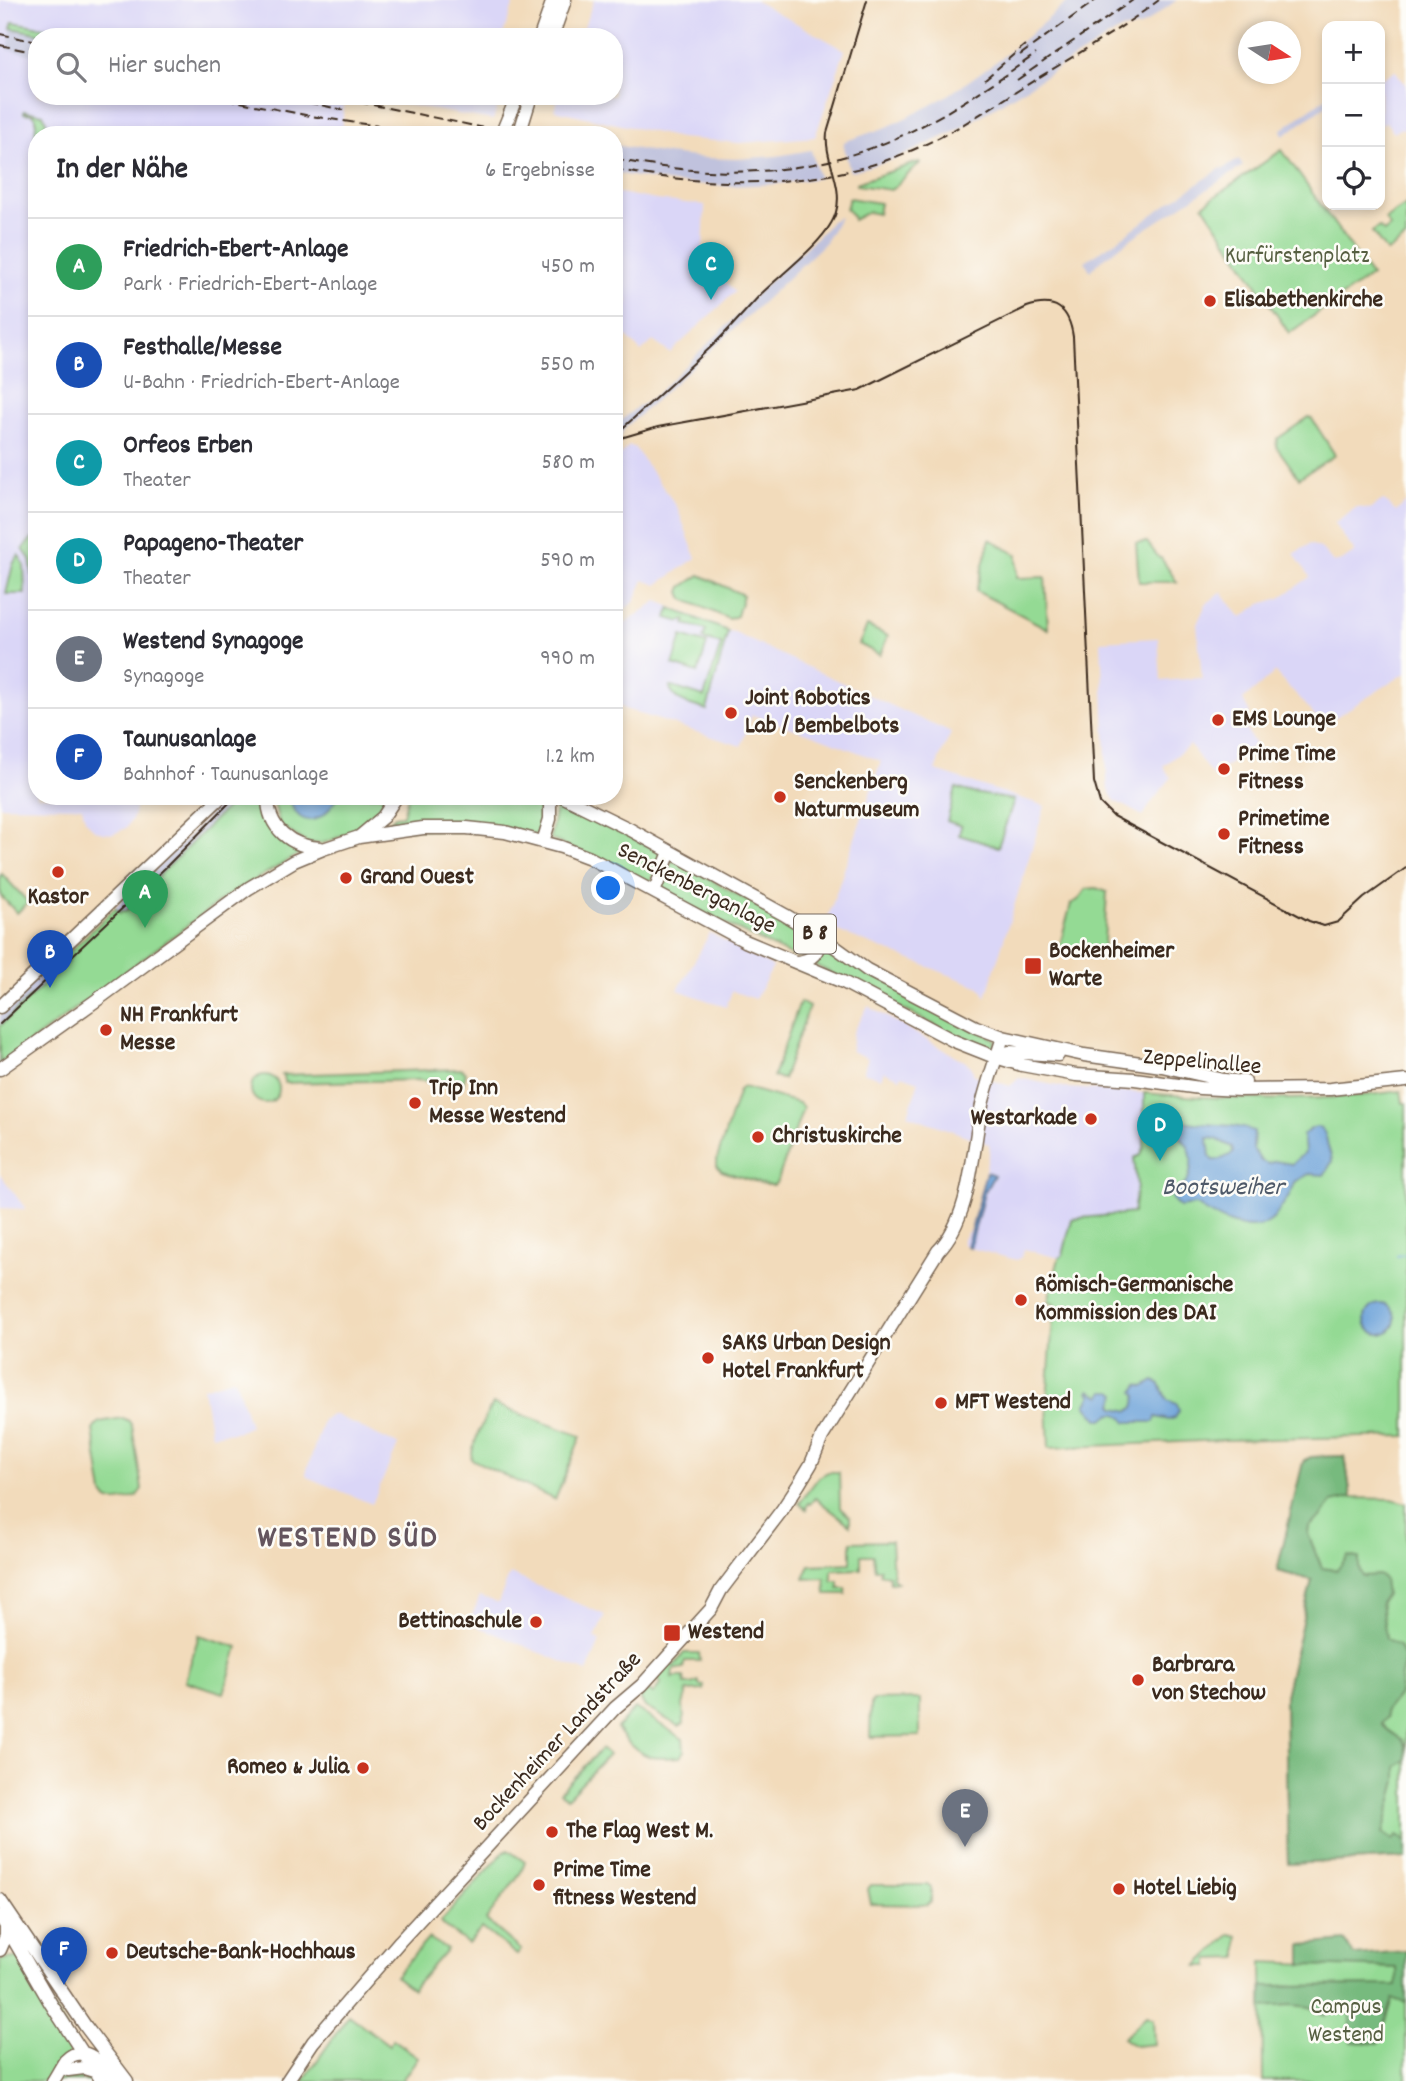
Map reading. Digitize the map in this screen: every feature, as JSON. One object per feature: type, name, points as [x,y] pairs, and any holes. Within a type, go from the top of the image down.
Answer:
[{"type":"main road","points":[[543,28],[553,0]]},
{"type":"main road","points":[[555,28],[565,0]]},
{"type":"main road","points":[[505,126],[513,105]]},
{"type":"main road","points":[[522,126],[528,105]]},
{"type":"main road","points":[[0,1007],[213,805]]},
{"type":"main road","points":[[269,805],[270,813],[282,833],[302,846],[323,849]]},
{"type":"main road","points":[[359,836],[383,817],[391,805]]},
{"type":"main road","points":[[543,842],[550,819],[551,805]]},
{"type":"main road","name":"Senckenberganlage","points":[[580,805],[785,915],[867,970],[958,1019],[1003,1037]]},
{"type":"main road","name":"Senckenberganlage","points":[[359,836],[423,828],[505,832],[590,858],[745,941],[859,990],[954,1041],[996,1057]]},
{"type":"main road","name":"B 8","points":[[323,849],[359,836]]},
{"type":"main road","points":[[0,1069],[249,888],[294,861],[323,849]]},
{"type":"main road","points":[[653,892],[670,852]]},
{"type":"main road","points":[[797,962],[809,960],[815,955],[820,936]]},
{"type":"main road","name":"Zeppelinallee","points":[[1003,1037],[1084,1055],[1162,1066],[1238,1082],[1330,1082],[1406,1073]]},
{"type":"main road","name":"Bockenheimer Landstraße","points":[[287,2081],[320,2033],[422,1916],[615,1708],[642,1685],[706,1617],[721,1590],[782,1510],[810,1467],[822,1437],[949,1237],[966,1190],[981,1113],[1003,1037]]},
{"type":"main road","points":[[996,1057],[1009,1052],[1084,1055]]},
{"type":"main road","name":"Zeppelinallee","points":[[996,1057],[1066,1074],[1210,1089],[1330,1089],[1406,1081]]},
{"type":"main road","points":[[0,1900],[23,1932],[26,1947],[66,2027],[69,2051],[67,2066]]},
{"type":"main road","points":[[3,1920],[44,1965],[89,2049],[98,2076]]},
{"type":"main road","points":[[0,1950],[6,1936],[3,1920]]},
{"type":"main road","points":[[0,1956],[26,1947]]},
{"type":"main road","points":[[66,2027],[127,2081]]},
{"type":"main road","points":[[54,2081],[67,2066],[89,2049]]},
{"type":"main road","points":[[89,2049],[116,2081]]},
{"type":"main road","points":[[67,2066],[84,2068],[98,2076]]},
{"type":"shaded area","points":[[0,0],[515,0],[505,28],[28,28],[28,105],[344,105],[342,126],[28,126],[28,805],[134,805],[135,810],[126,828],[113,834],[93,829],[85,819],[82,807],[0,806]]},
{"type":"shaded area","points":[[594,0],[754,0],[845,50],[815,137],[740,143],[680,138],[554,110],[556,105],[623,105],[623,28],[583,28]]},
{"type":"shaded area","points":[[1070,0],[1177,0],[1140,27],[1120,30],[956,131],[895,159],[850,172],[843,142],[887,127],[950,94],[1004,56]]},
{"type":"shaded area","points":[[11,28],[28,31],[28,54],[8,50]]},
{"type":"shaded area","points":[[1395,70],[1406,86],[1406,128],[1394,133],[1385,123],[1385,77]]},
{"type":"shaded area","points":[[1322,101],[1322,109],[1283,136],[1281,130]]},
{"type":"shaded area","points":[[409,105],[498,105],[493,120]]},
{"type":"shaded area","points":[[623,147],[667,154],[736,159],[811,150],[819,178],[778,184],[728,186],[672,183],[623,175]]},
{"type":"shaded area","points":[[1239,159],[1243,166],[1135,236],[1090,271],[1085,261],[1223,167],[1222,170]]},
{"type":"shaded area","points":[[623,194],[705,205],[703,250],[698,253],[735,292],[670,353],[653,341],[641,352],[623,332],[623,316],[628,300],[623,298]]},
{"type":"shaded area","points":[[840,217],[824,244],[623,430],[623,419],[650,400],[831,221]]},
{"type":"shaded area","points":[[629,446],[634,447],[677,507],[696,558],[657,585],[644,580],[634,602],[623,610],[623,452]]},
{"type":"shaded area","points":[[1383,500],[1396,512],[1406,502],[1406,673],[1323,725],[1275,672],[1243,700],[1250,714],[1240,721],[1255,744],[1213,777],[1190,745],[1163,766],[1171,778],[1143,816],[1115,801],[1108,790],[1107,779],[1101,641],[1158,638],[1161,681],[1202,678],[1197,624],[1206,604],[1222,592],[1241,618],[1258,605],[1280,598],[1310,577],[1294,554],[1310,544],[1322,549],[1333,563],[1342,561],[1355,552],[1334,523],[1357,507],[1370,509]]},
{"type":"shaded area","points":[[657,601],[728,630],[951,733],[936,771],[1045,806],[986,997],[980,987],[825,926],[881,761],[752,715],[741,746],[625,709],[623,625]]},
{"type":"shaded area","points":[[219,805],[229,805],[125,912],[122,911],[0,1025],[0,1016],[30,984],[57,958],[60,961],[146,876],[148,877]]},
{"type":"shaded area","points":[[710,933],[773,967],[755,999],[732,991],[726,1007],[678,990]]},
{"type":"shaded area","points":[[868,1006],[964,1061],[971,1066],[974,1075],[1010,1086],[1019,1078],[1068,1088],[1144,1093],[1144,1148],[1141,1155],[1134,1159],[1137,1186],[1133,1213],[1072,1219],[1067,1238],[1064,1239],[1063,1255],[1059,1258],[1024,1249],[1017,1260],[966,1247],[963,1239],[970,1229],[990,1151],[989,1144],[908,1115],[919,1081],[902,1075],[900,1078],[884,1071],[881,1078],[863,1072],[868,1058],[851,1051],[853,1033]]},
{"type":"shaded area","points":[[0,1174],[25,1208],[25,1209],[0,1208]]},
{"type":"shaded area","points":[[235,1378],[250,1426],[240,1431],[211,1435],[203,1388]]},
{"type":"shaded area","points":[[329,1415],[335,1415],[398,1445],[372,1504],[307,1477],[323,1420]]},
{"type":"shaded area","name":"Bettinaschule","points":[[510,1574],[605,1615],[595,1638],[600,1641],[587,1672],[469,1623],[480,1596],[498,1603]]},
{"type":"green space","points":[[13,22],[45,28],[28,28],[28,31],[11,28]]},
{"type":"green space","points":[[24,113],[43,114],[46,126],[36,126],[33,114]]},
{"type":"green space","name":"Kurfürstenplatz","points":[[1282,150],[1371,276],[1289,333],[1203,205]]},
{"type":"green space","points":[[919,162],[891,190],[856,185],[856,183]]},
{"type":"green space","points":[[849,198],[880,203],[878,214],[868,212],[853,220],[846,209]]},
{"type":"green space","points":[[1406,205],[1406,238],[1387,252],[1372,232],[1379,227],[1384,232],[1390,227],[1385,219]]},
{"type":"green space","points":[[1309,417],[1335,455],[1299,478],[1276,446],[1277,439]]},
{"type":"green space","points":[[990,539],[1017,555],[1017,578],[1045,577],[1048,629],[976,591]]},
{"type":"green space","points":[[1147,542],[1177,582],[1139,582],[1136,543]]},
{"type":"green space","points":[[28,543],[28,556],[23,549]]},
{"type":"green space","points":[[19,555],[24,565],[25,594],[6,594],[13,564]]},
{"type":"green space","points":[[700,575],[743,595],[737,616],[729,619],[683,599],[680,592],[682,587]]},
{"type":"green space","points":[[670,608],[728,631],[707,710],[679,700],[670,687],[704,697],[721,644],[703,639],[706,630],[685,624],[686,621],[683,620],[681,622],[667,618]]},
{"type":"green space","points":[[867,626],[888,636],[880,655],[859,644]]},
{"type":"green space","points":[[682,636],[707,644],[698,673],[673,665]]},
{"type":"green space","points":[[956,788],[1014,800],[998,847],[959,835],[961,826],[947,821]]},
{"type":"green space","points":[[229,805],[262,805],[267,824],[277,838],[301,853],[227,896],[0,1065],[0,1026],[68,962],[64,957],[115,908],[120,913],[123,910],[125,912]]},
{"type":"green space","points":[[274,805],[384,805],[371,820],[357,830],[324,843],[309,844],[280,826]]},
{"type":"green space","points":[[406,805],[545,805],[539,835],[385,826],[395,816],[403,815]]},
{"type":"green space","points":[[556,805],[567,805],[659,851],[661,856],[649,884],[550,839]]},
{"type":"green space","points":[[672,861],[678,861],[815,939],[808,957],[792,956],[662,892],[661,887]]},
{"type":"green space","points":[[2,874],[28,902],[17,913],[0,895]]},
{"type":"green space","points":[[1096,888],[1107,892],[1103,959],[1089,954],[1089,951],[1059,948],[1071,904],[1078,900],[1086,889]]},
{"type":"green space","points":[[822,943],[996,1040],[992,1050],[952,1034],[811,963]]},
{"type":"green space","points":[[800,1002],[809,1007],[783,1079],[773,1077]]},
{"type":"green space","points":[[462,1069],[466,1073],[463,1084],[459,1086],[418,1080],[285,1083],[282,1075]]},
{"type":"green space","points":[[265,1075],[275,1079],[279,1089],[275,1099],[265,1103],[255,1099],[251,1089],[255,1079]]},
{"type":"green space","points":[[743,1087],[799,1103],[803,1108],[774,1185],[722,1171],[717,1167],[717,1159],[739,1090]]},
{"type":"green space","points":[[1401,1091],[1403,1103],[1406,1103],[1406,1436],[1223,1440],[1049,1448],[1047,1401],[1054,1303],[1048,1301],[1059,1258],[1063,1255],[1072,1219],[1133,1213],[1137,1186],[1134,1158],[1141,1155],[1144,1148],[1144,1093],[1273,1099]]},
{"type":"green space","points":[[493,1404],[581,1436],[555,1500],[471,1459],[479,1430]]},
{"type":"green space","points":[[123,1418],[132,1426],[142,1489],[136,1497],[113,1501],[103,1494],[93,1430],[99,1422]]},
{"type":"green space","points":[[1345,1456],[1351,1498],[1392,1499],[1406,1503],[1406,1858],[1288,1864],[1285,1696],[1312,1580],[1277,1571],[1304,1460],[1311,1457]]},
{"type":"green space","points":[[1345,1456],[1351,1498],[1332,1502],[1309,1527],[1308,1534],[1322,1568],[1337,1570],[1348,1556],[1359,1558],[1362,1576],[1379,1575],[1384,1579],[1386,1594],[1381,1602],[1386,1638],[1399,1646],[1405,1660],[1399,1694],[1386,1710],[1387,1717],[1382,1724],[1403,1741],[1406,1761],[1397,1766],[1397,1781],[1383,1833],[1393,1840],[1397,1836],[1406,1841],[1406,1858],[1288,1864],[1285,1696],[1312,1580],[1277,1571],[1303,1462],[1311,1457]]},
{"type":"green space","points":[[828,1472],[839,1472],[840,1508],[850,1517],[850,1525],[815,1498],[808,1503],[806,1509],[799,1503],[819,1477]]},
{"type":"green space","points":[[891,1541],[893,1578],[897,1582],[890,1582],[889,1575],[880,1574],[880,1569],[875,1569],[873,1555],[861,1555],[861,1569],[832,1570],[832,1581],[839,1581],[839,1588],[846,1588],[846,1594],[826,1594],[825,1578],[804,1579],[810,1565],[851,1563],[851,1542]]},
{"type":"green space","points":[[199,1635],[238,1647],[224,1693],[185,1681]]},
{"type":"green space","points":[[684,1653],[699,1653],[700,1661],[685,1661],[683,1668],[673,1670],[672,1679],[684,1677],[685,1684],[699,1681],[699,1685],[704,1686],[703,1690],[687,1691],[683,1705],[684,1723],[679,1726],[645,1707],[640,1698],[648,1690],[653,1694],[661,1683],[656,1678],[669,1664],[674,1666]]},
{"type":"green space","points":[[920,1699],[920,1736],[870,1737],[873,1700]]},
{"type":"green space","points":[[635,1708],[683,1739],[684,1751],[680,1757],[651,1757],[627,1741],[617,1728]]},
{"type":"green space","points":[[601,1749],[608,1755],[567,1798],[560,1792]]},
{"type":"green space","points":[[508,1850],[525,1862],[521,1872],[486,1920],[521,1950],[517,1955],[482,1928],[468,1944],[441,1921]]},
{"type":"green space","points":[[871,1885],[927,1885],[931,1888],[931,1901],[927,1905],[871,1904],[868,1889]]},
{"type":"green space","points":[[1230,1934],[1238,1936],[1238,1958],[1209,1959],[1209,1966],[1197,1966]]},
{"type":"green space","points":[[429,1938],[447,1949],[412,1989],[395,1976]]},
{"type":"green space","points":[[1345,1941],[1354,1955],[1406,1951],[1406,2003],[1393,1999],[1379,2043],[1351,2042],[1350,2014],[1334,2008],[1324,2016],[1310,2007],[1262,2007],[1263,1986],[1397,1985],[1397,1968],[1302,1965],[1302,1945]]},
{"type":"green space","points":[[19,1957],[66,2027],[71,2064],[101,2081],[85,2081],[88,2076],[84,2074],[82,2081],[0,2081],[0,1960]]},
{"type":"green space","name":"Campus Westend","points":[[1406,1960],[1406,2081],[1263,2081],[1262,1962],[1311,1964]]},
{"type":"green space","points":[[349,2015],[389,2045],[393,2039],[418,2057],[404,2081],[303,2081]]},
{"type":"green space","points":[[1146,2016],[1153,2019],[1154,2044],[1135,2046],[1123,2038]]},
{"type":"water","points":[[332,805],[324,814],[312,820],[302,818],[293,807]]},
{"type":"water","name":"Bootsweiher","points":[[1184,1121],[1228,1125],[1254,1131],[1253,1149],[1261,1161],[1268,1164],[1275,1161],[1292,1164],[1305,1152],[1303,1135],[1317,1127],[1325,1134],[1332,1162],[1324,1175],[1309,1174],[1295,1182],[1290,1195],[1273,1219],[1264,1225],[1244,1227],[1196,1205],[1179,1207],[1172,1199],[1173,1193],[1185,1184],[1191,1169],[1190,1152],[1177,1132],[1178,1123]],"holes":[[[1208,1138],[1232,1147],[1233,1152],[1224,1158],[1213,1160]]]},
{"type":"water","points":[[986,1172],[994,1175],[984,1193],[970,1247],[967,1246]]},
{"type":"water","points":[[1380,1304],[1391,1308],[1395,1319],[1391,1330],[1380,1334],[1369,1330],[1365,1319],[1369,1308]]},
{"type":"water","points":[[1154,1381],[1160,1384],[1167,1400],[1177,1404],[1179,1411],[1175,1418],[1169,1420],[1156,1417],[1154,1422],[1127,1422],[1119,1415],[1113,1414],[1098,1419],[1086,1405],[1092,1395],[1090,1390],[1101,1396],[1105,1391],[1113,1391],[1117,1394],[1113,1404],[1115,1408],[1130,1411],[1134,1407],[1137,1396],[1134,1392],[1139,1385],[1144,1387]]},
{"type":"waterway","points":[[1397,1256],[1406,1254]]},
{"type":"tram line","points":[[623,428],[719,339],[761,294],[815,244],[832,222],[838,192],[828,153],[827,133],[867,0]]},
{"type":"tram line","points":[[623,437],[658,427],[860,390],[1027,307],[1045,304],[1059,308],[1068,319],[1073,337],[1094,782],[1100,803],[1113,816],[1309,921],[1324,926],[1338,922],[1364,898],[1406,868]]},
{"type":"tram line","points":[[0,1024],[165,868],[227,805]]},
{"type":"railway","points":[[1020,55],[1096,0]]},
{"type":"railway","points":[[1017,80],[1133,0]]},
{"type":"railway","points":[[623,170],[688,180],[763,182],[837,173],[873,164],[908,152],[958,127],[1100,41],[1159,0]]},
{"type":"railway","points":[[0,34],[28,40]]},
{"type":"railway","points":[[0,45],[28,51]]},
{"type":"railway","points":[[985,79],[1025,45]]},
{"type":"railway","points":[[623,160],[656,166],[736,172],[775,170],[852,154],[890,141],[929,122],[1036,54]]},
{"type":"railway","points":[[256,105],[378,126]]},
{"type":"railway","points":[[320,105],[344,110]]},
{"type":"railway","points":[[373,105],[475,126]]},
{"type":"place","name":"Orfeos Erben","points":[[711,300]]},
{"type":"place","name":"Elisabethenkirche","points":[[1210,301]]},
{"type":"place","name":"Joint Robotics Lab / Bembelbots","points":[[731,713]]},
{"type":"place","name":"EMS Lounge","points":[[1218,720]]},
{"type":"place","name":"Prime Time Fitness","points":[[1224,769]]},
{"type":"place","name":"Senckenberg Naturmuseum","points":[[780,797]]},
{"type":"place","name":"Primetime Fitness","points":[[1224,834]]},
{"type":"place","name":"Kastor","points":[[58,872]]},
{"type":"place","name":"Grand Ouest","points":[[346,878]]},
{"type":"place","name":"Friedrich-Ebert-Anlage","points":[[145,928]]},
{"type":"place","name":"Bockenheimer Warte","points":[[1033,966]]},
{"type":"place","name":"Festhalle/Messe","points":[[50,988]]},
{"type":"place","name":"NH Frankfurt Messe","points":[[106,1030]]},
{"type":"place","name":"Trip Inn Messe Westend","points":[[415,1103]]},
{"type":"place","name":"Westarkade","points":[[1091,1119]]},
{"type":"place","name":"Christuskirche","points":[[758,1137]]},
{"type":"place","name":"Papageno-Theater","points":[[1160,1161]]},
{"type":"place","name":"Römisch-Germanische Kommission des DAI","points":[[1021,1300]]},
{"type":"place","name":"SAKS Urban Design Hotel Frankfurt","points":[[708,1358]]},
{"type":"place","name":"MFT Westend","points":[[941,1403]]},
{"type":"place","name":"Bettinaschule","points":[[536,1622]]},
{"type":"place","name":"Westend","points":[[672,1633]]},
{"type":"place","name":"Barbrara von Stechow","points":[[1138,1680]]},
{"type":"place","name":"Romeo & Julia","points":[[363,1768]]},
{"type":"place","name":"The Flag West M.","points":[[552,1832]]},
{"type":"place","name":"Westend Synagoge","points":[[965,1847]]},
{"type":"place","name":"Prime Time fitness Westend","points":[[539,1885]]},
{"type":"place","name":"Hotel Liebig","points":[[1119,1889]]},
{"type":"place","name":"Deutsche-Bank-Hochhaus","points":[[112,1953]]},
{"type":"place","name":"Taunusanlage","points":[[64,1985]]},
{"type":"district","name":"WESTEND SÜD","points":[[348,1540]]}]
